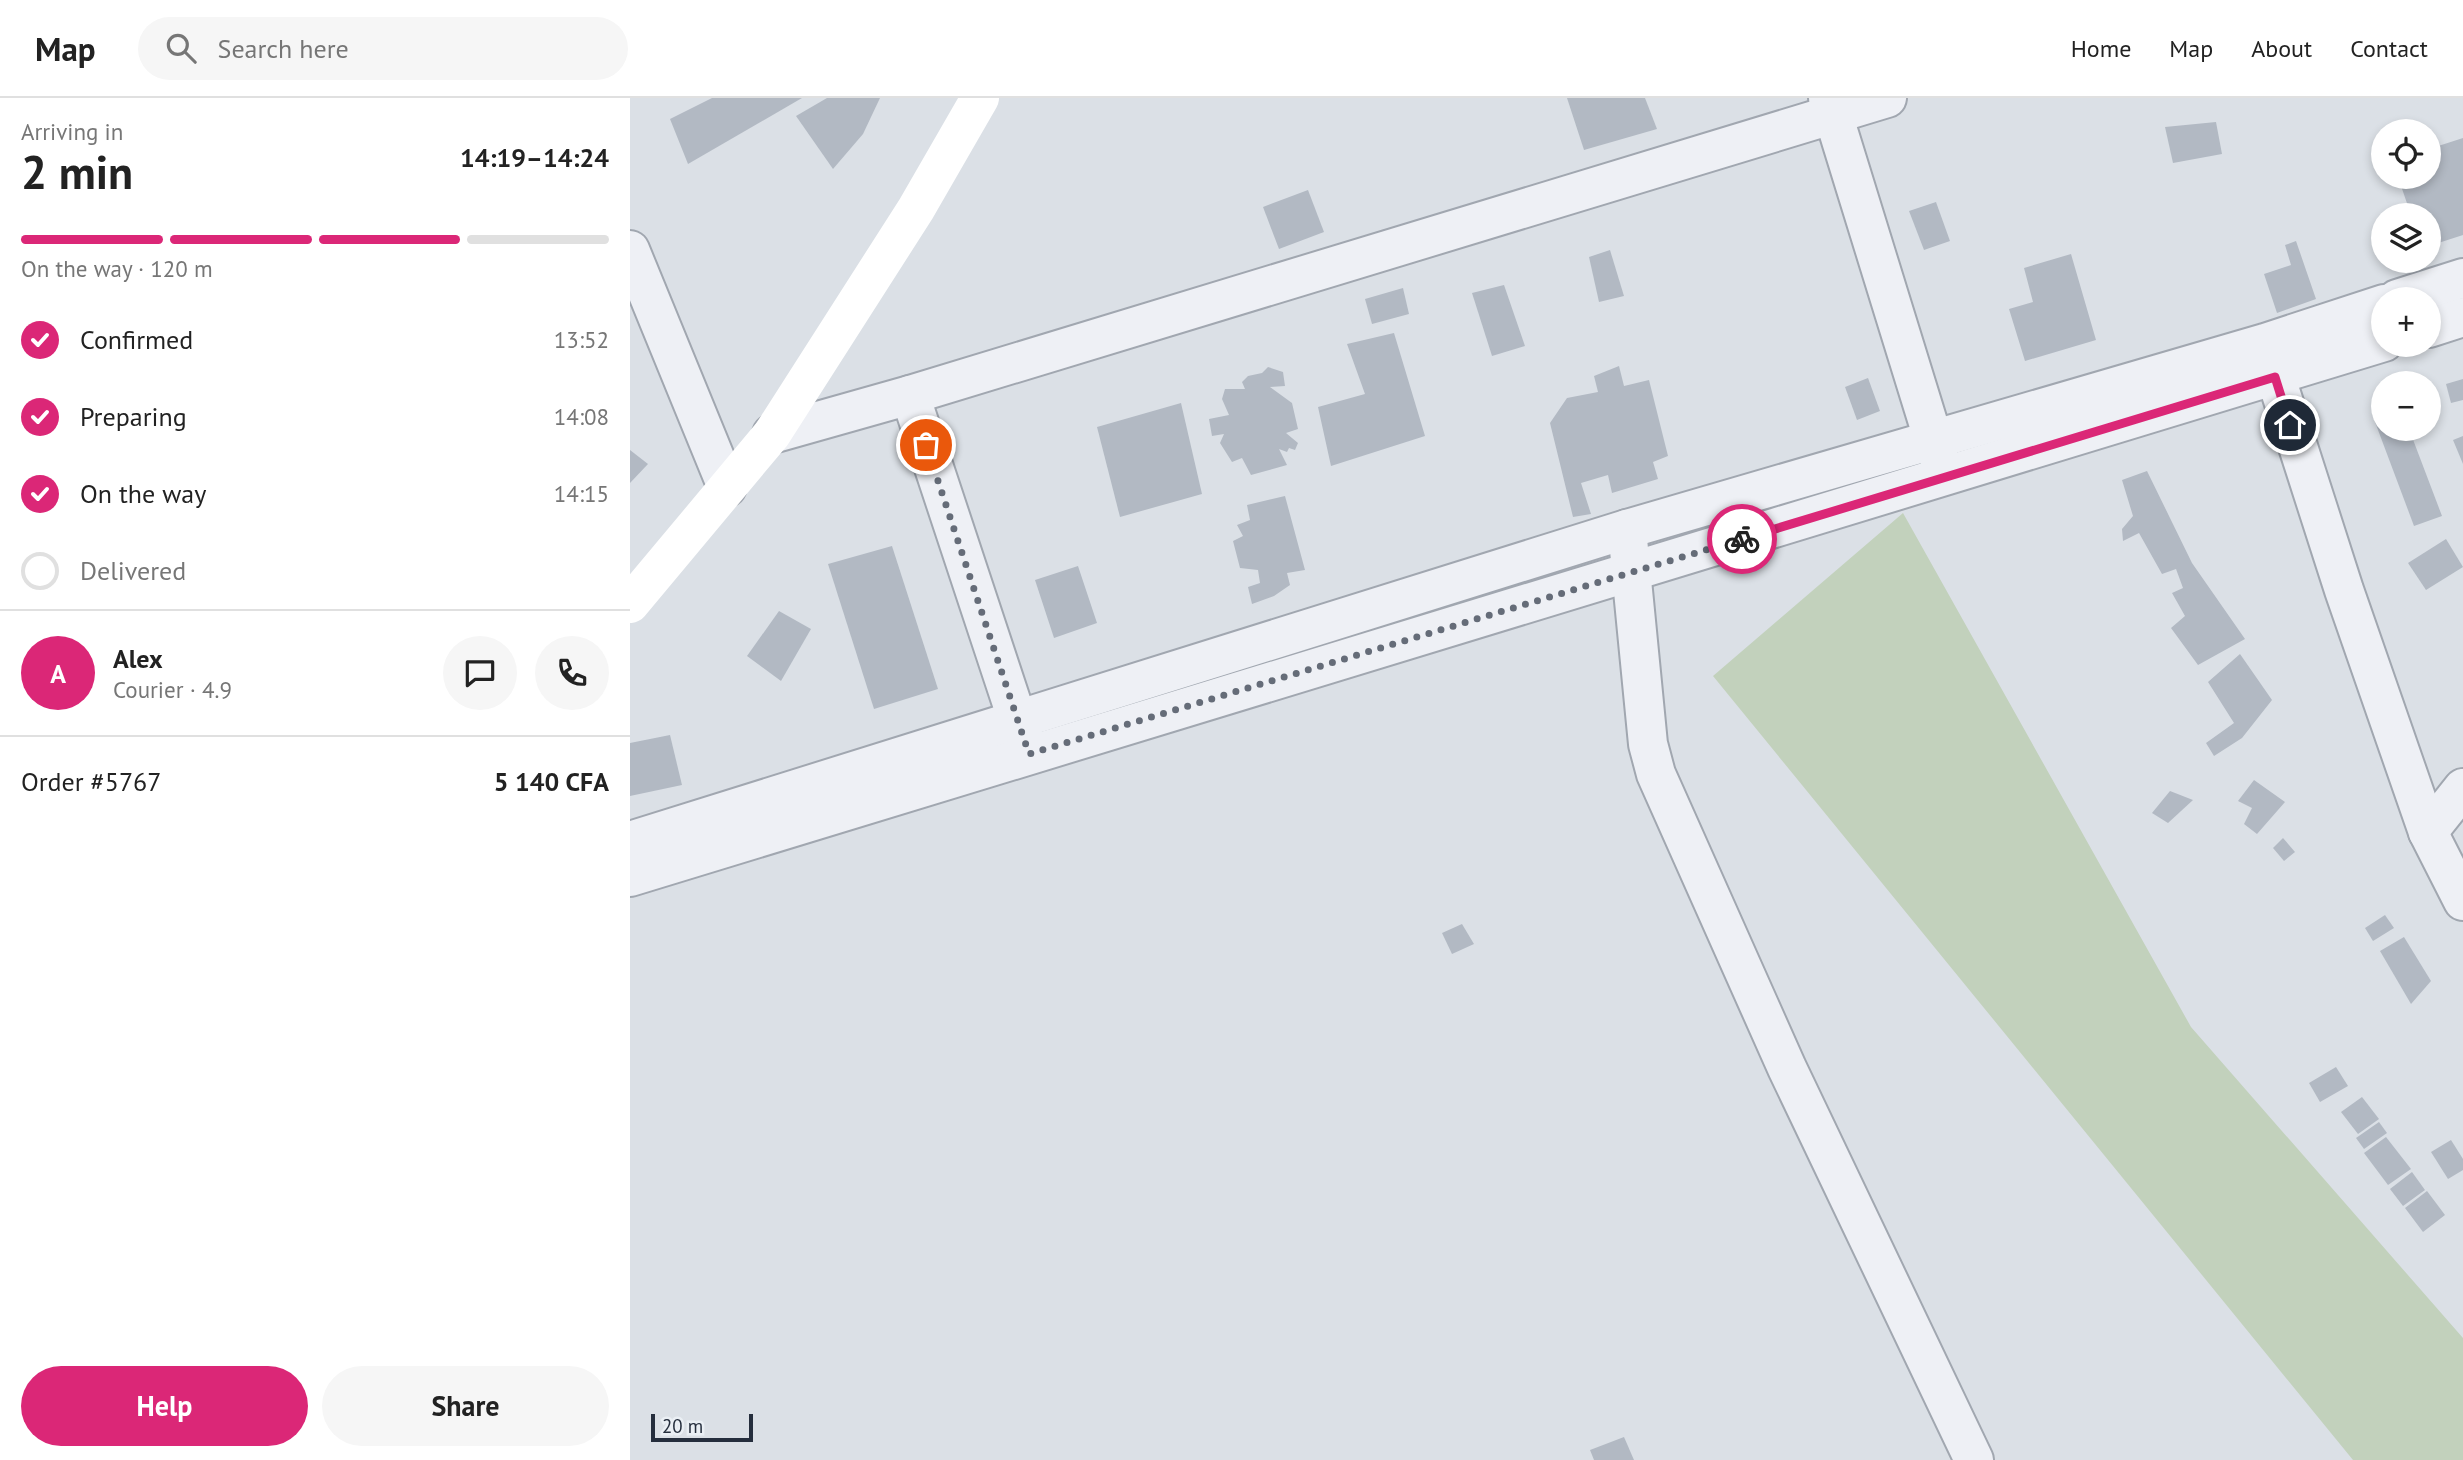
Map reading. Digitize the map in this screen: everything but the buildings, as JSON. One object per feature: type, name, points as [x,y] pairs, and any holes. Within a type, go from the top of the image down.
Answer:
[{"type":"main road","points":[[630,604],[772,434],[916,209],[980,98]]},
{"type":"street","points":[[772,434],[910,395],[1831,106],[1887,98]]},
{"type":"street","points":[[1831,106],[1945,478]]},
{"type":"street","points":[[630,250],[727,487]]},
{"type":"street","points":[[2435,287],[2463,278]]},
{"type":"street","points":[[630,841],[1631,573],[1945,478],[2270,360],[2371,310]]},
{"type":"street","points":[[2441,324],[2463,317]]},
{"type":"street","points":[[630,877],[1023,737],[1627,529],[1933,440],[2270,360],[2371,344]]},
{"type":"street","points":[[2270,360],[2344,590],[2428,832],[2463,901]]},
{"type":"street","points":[[910,395],[1023,737]]},
{"type":"street","points":[[1627,529],[1648,744],[1656,774],[1787,1068],[1974,1460]]},
{"type":"street","points":[[2428,832],[2463,788]]},
{"type":"green space","points":[[1903,513],[2191,1027],[2463,1338],[2463,1460],[2353,1460],[1713,676]]},
{"type":"way so far","points":[[926,445],[1029,754],[1742,539]]},
{"type":"route","points":[[1742,539],[2275,377],[2290,425]]}]
